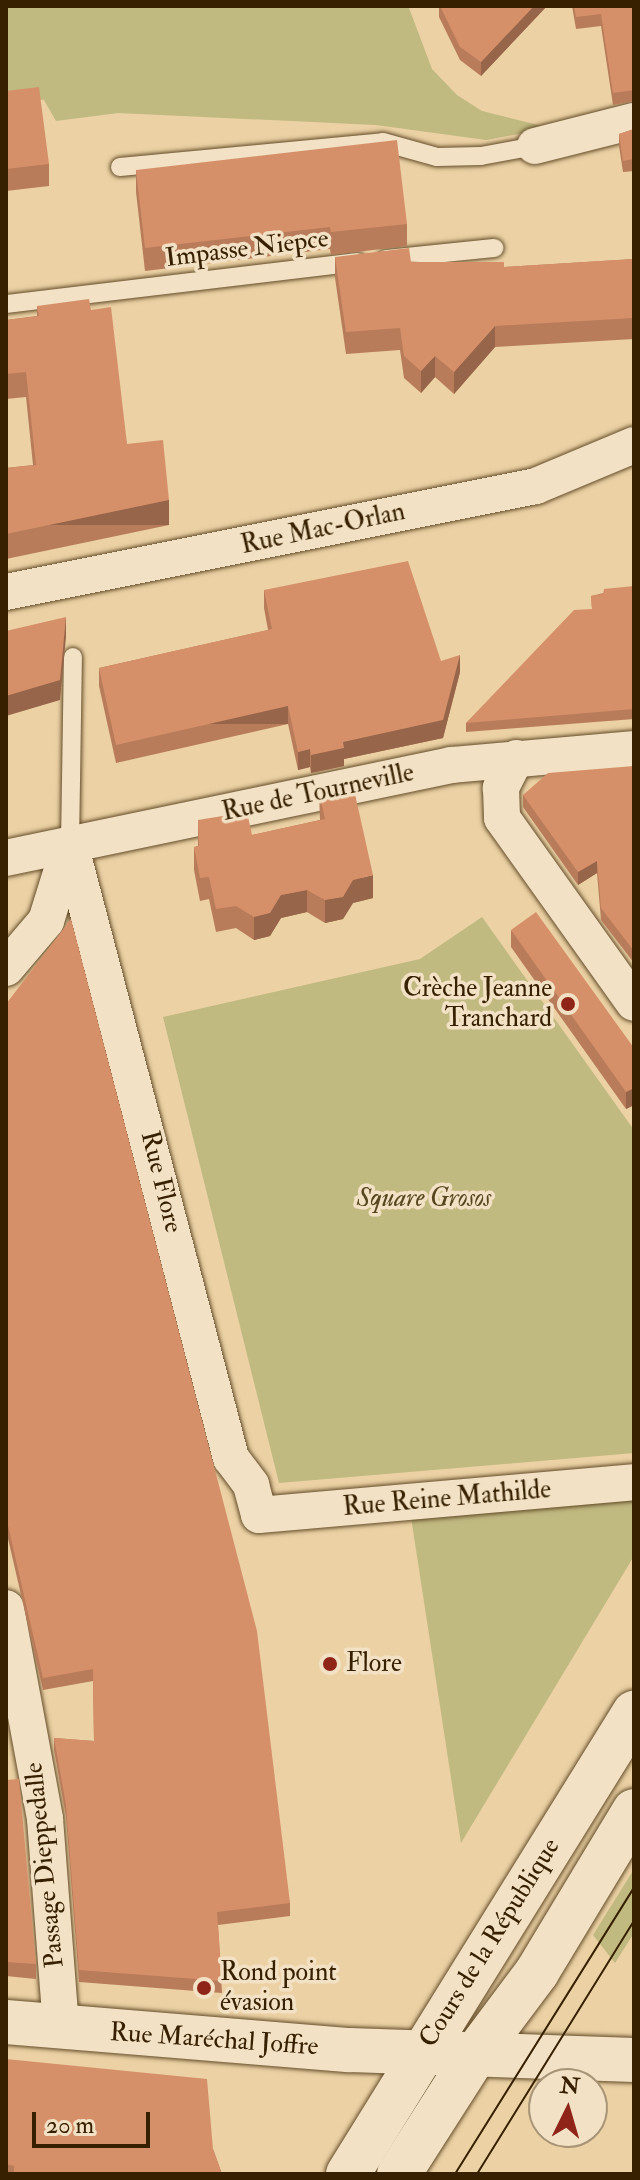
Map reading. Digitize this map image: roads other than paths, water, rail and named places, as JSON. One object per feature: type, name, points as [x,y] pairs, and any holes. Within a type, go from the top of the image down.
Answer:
[{"type":"main road","name":"Cours de la République","points":[[348,2174],[634,1713]]},
{"type":"main road","name":"Cours de la République","points":[[399,2174],[475,2055],[537,1972],[634,1811]]},
{"type":"main road","name":"Rue Maréchal Joffre","points":[[6,2022],[421,2053],[634,2060]]},
{"type":"street","points":[[535,146],[634,121]]},
{"type":"street","name":"Rue Mac-Orlan","points":[[6,592],[536,486],[634,445]]},
{"type":"street","name":"Rue de Tourneville","points":[[6,858],[451,765],[634,749]]},
{"type":"street","points":[[516,758],[501,788],[502,818],[634,1003]]},
{"type":"street","points":[[6,968],[46,921],[70,844]]},
{"type":"street","name":"Rue Flore","points":[[70,844],[231,1458],[251,1485],[259,1515]]},
{"type":"street","name":"Rue Reine Mathilde","points":[[259,1515],[634,1482]]},
{"type":"street","name":"Passage Dieppedalle","points":[[6,1608],[45,1819],[61,2027]]},
{"type":"lane","points":[[120,167],[383,142],[437,157],[535,146]]},
{"type":"lane","name":"Impasse Niepce","points":[[6,304],[494,248]]},
{"type":"lane","points":[[70,844],[73,657]]},
{"type":"tram line","points":[[455,2174],[634,1887]]},
{"type":"tram line","points":[[477,2174],[634,1921]]},
{"type":"place","name":"Crèche Jeanne Tranchard","points":[[568,1004]]},
{"type":"place","name":"Flore","points":[[330,1664]]},
{"type":"place","name":"Rond point évasion","points":[[204,1988]]},
{"type":"park label","name":"Square Grosos","points":[[424,1199]]}]
